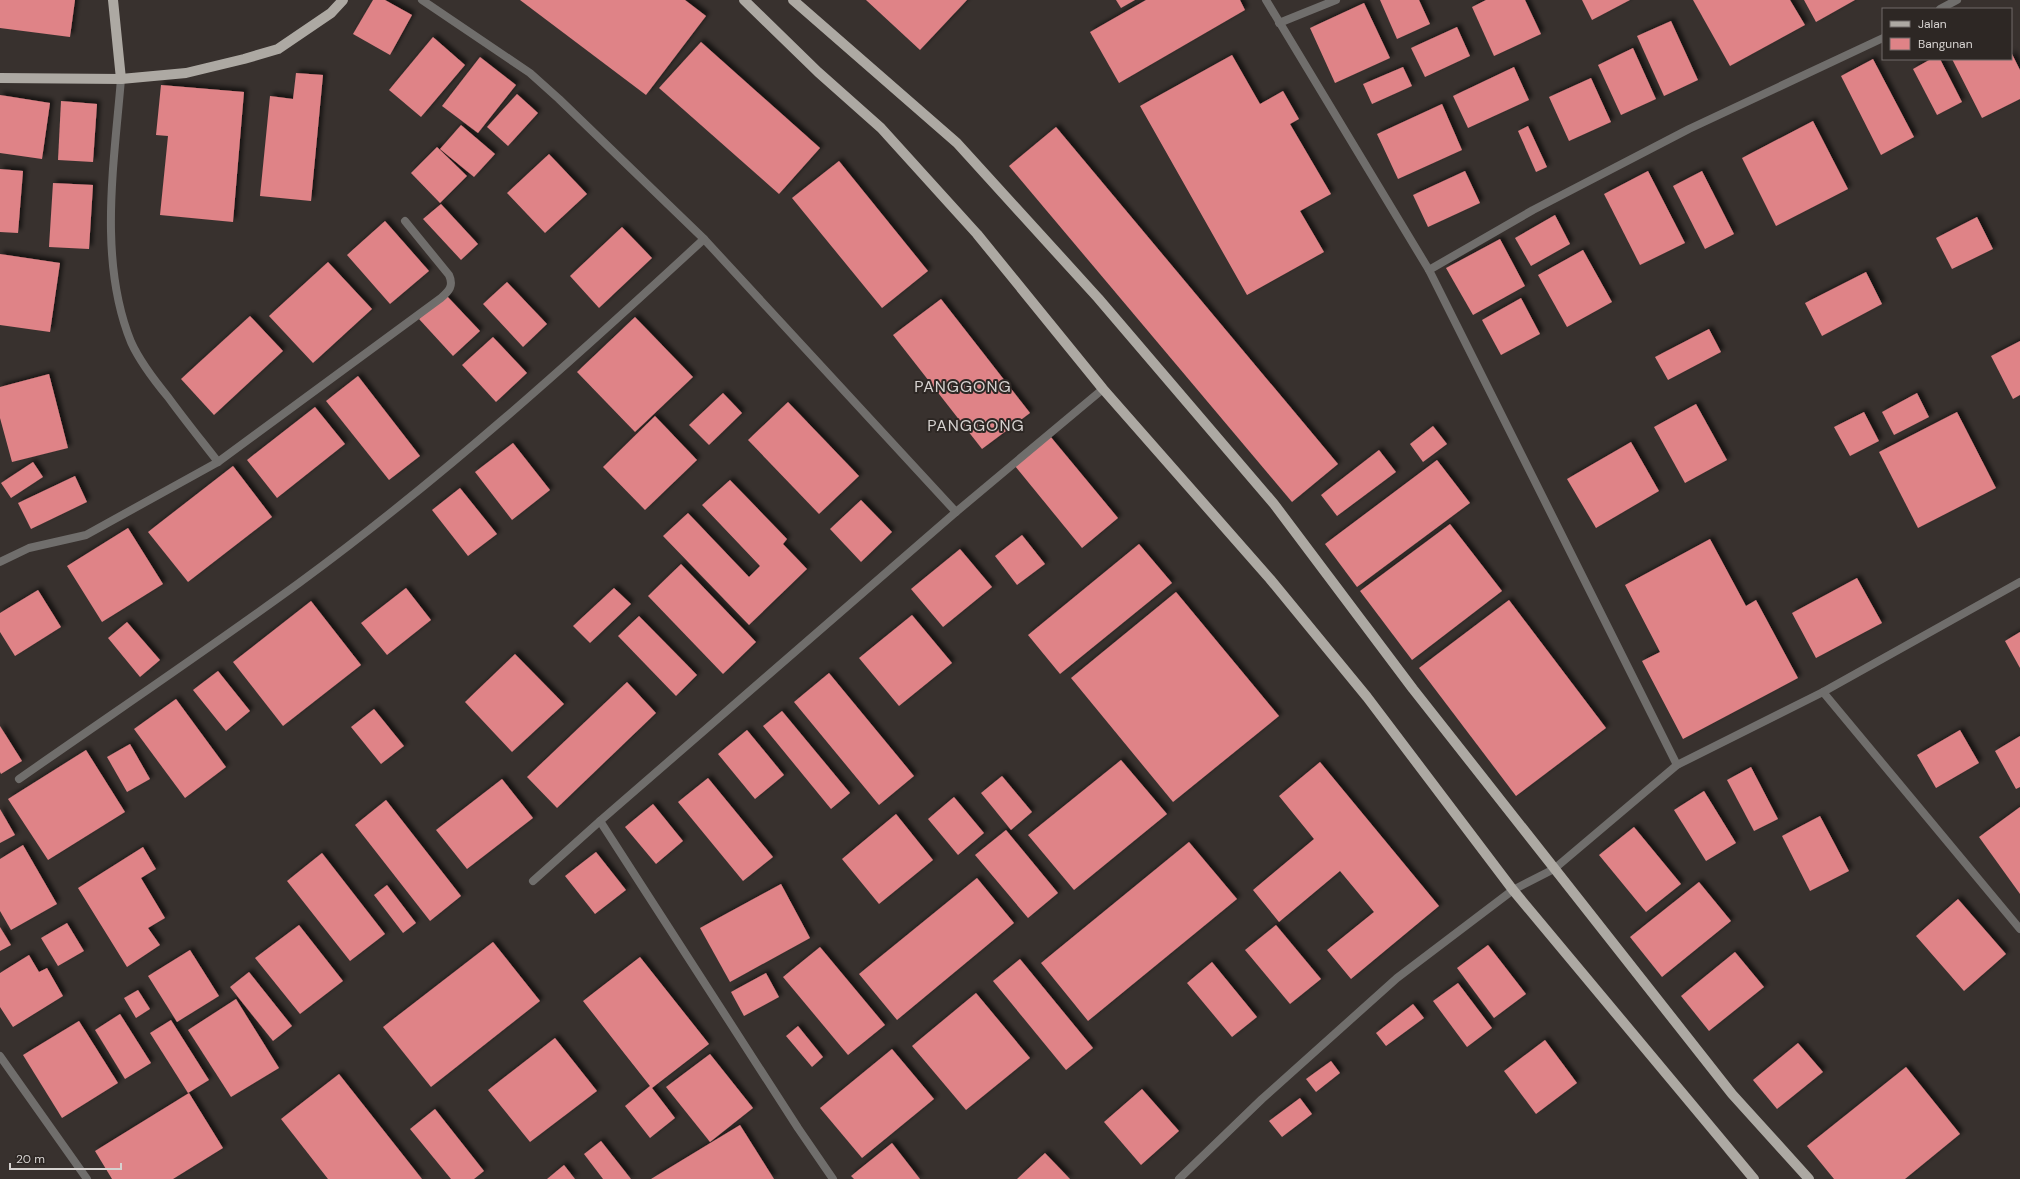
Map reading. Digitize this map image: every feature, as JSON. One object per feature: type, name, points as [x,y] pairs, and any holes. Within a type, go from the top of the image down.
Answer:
[{"type":"main road","points":[[113,0],[121,79]]},
{"type":"main road","points":[[0,78],[121,79],[186,73],[278,49],[331,13],[343,0]]},
{"type":"main road","points":[[744,0],[818,72],[881,128],[977,234],[1103,388],[1270,579],[1367,697],[1513,890],[1754,1179]]},
{"type":"main road","points":[[792,0],[957,143],[1098,298],[1274,504],[1413,689],[1732,1094],[1809,1179]]},
{"type":"street","points":[[422,0],[530,73],[704,239],[956,512]]},
{"type":"street","points":[[1266,0],[1429,270],[1677,766]]},
{"type":"street","points":[[1280,23],[1336,0]]},
{"type":"street","points":[[1942,8],[1957,0]]},
{"type":"street","points":[[1429,270],[1533,210],[1689,129],[1882,38]]},
{"type":"street","points":[[121,79],[114,168],[111,236],[113,279],[132,342],[148,371],[218,462]]},
{"type":"street","points":[[0,562],[29,548],[86,535],[218,462],[441,298],[450,289],[451,280],[446,270],[405,221]]},
{"type":"street","points":[[19,779],[300,582],[368,529],[553,378],[704,239]]},
{"type":"street","points":[[533,881],[956,512],[1103,388]]},
{"type":"street","points":[[1178,1179],[1262,1099],[1397,978],[1513,890],[1554,869],[1677,766],[1823,692],[2020,582]]},
{"type":"street","points":[[1823,692],[2020,929]]},
{"type":"street","points":[[600,821],[793,1121],[833,1179]]},
{"type":"street","points":[[0,1056],[87,1179]]},
{"type":"building","points":[[0,0],[75,0],[70,37],[0,28]]},
{"type":"building","points":[[373,0],[385,0],[412,15],[390,55],[353,34]]},
{"type":"building","points":[[520,0],[685,0],[706,16],[646,95]]},
{"type":"building","points":[[866,0],[967,0],[920,50]]},
{"type":"building","points":[[1116,0],[1135,0],[1121,8]]},
{"type":"building","points":[[1146,0],[1240,0],[1245,10],[1119,83],[1090,32]]},
{"type":"building","points":[[1380,0],[1419,0],[1430,24],[1397,39]]},
{"type":"building","points":[[1486,0],[1525,0],[1541,34],[1494,56],[1472,7]]},
{"type":"building","points":[[1582,0],[1630,0],[1592,20]]},
{"type":"building","points":[[1693,0],[1790,0],[1805,25],[1730,66]]},
{"type":"building","points":[[1804,0],[1855,0],[1816,22]]},
{"type":"building","points":[[1364,3],[1390,58],[1335,83],[1310,28]]},
{"type":"building","points":[[1671,21],[1698,80],[1664,96],[1637,36]]},
{"type":"building","points":[[1457,27],[1470,56],[1425,77],[1411,48]]},
{"type":"building","points":[[433,37],[465,65],[421,117],[389,90]]},
{"type":"building","points":[[701,42],[820,148],[779,194],[659,88]]},
{"type":"building","points":[[1633,48],[1656,99],[1621,115],[1598,65]]},
{"type":"building","points":[[2012,54],[2020,70],[2020,99],[1982,118],[1953,60],[2012,60]]},
{"type":"building","points":[[1232,55],[1260,104],[1283,91],[1299,119],[1290,124],[1331,194],[1300,211],[1324,252],[1247,295],[1140,106]]},
{"type":"building","points":[[480,57],[516,85],[478,133],[442,106]]},
{"type":"building","points":[[1873,59],[1914,137],[1881,155],[1841,76]]},
{"type":"building","points":[[1929,60],[1941,60],[1962,102],[1937,115],[1913,69]]},
{"type":"building","points":[[1403,67],[1412,86],[1372,104],[1363,84]]},
{"type":"building","points":[[1514,67],[1529,100],[1468,128],[1453,96]]},
{"type":"building","points":[[296,73],[323,75],[311,201],[260,196],[270,96],[293,99]]},
{"type":"building","points":[[1591,78],[1611,122],[1569,141],[1549,97]]},
{"type":"building","points":[[161,85],[244,92],[233,222],[160,215],[168,136],[156,135]]},
{"type":"building","points":[[517,94],[538,113],[508,146],[487,127]]},
{"type":"building","points":[[0,95],[50,103],[42,159],[0,153]]},
{"type":"building","points":[[61,101],[97,104],[93,162],[58,160]]},
{"type":"building","points":[[1442,104],[1462,150],[1398,179],[1377,134]]},
{"type":"building","points":[[1813,121],[1848,189],[1776,226],[1742,158]]},
{"type":"building","points":[[461,125],[495,154],[474,177],[440,149]]},
{"type":"building","points":[[1528,126],[1547,167],[1536,172],[1518,131]]},
{"type":"building","points":[[1056,127],[1338,464],[1292,502],[1009,166]]},
{"type":"building","points":[[437,147],[467,176],[440,203],[411,173]]},
{"type":"building","points":[[549,154],[587,194],[545,233],[507,193]]},
{"type":"building","points":[[839,161],[928,271],[882,308],[792,198]]},
{"type":"building","points":[[0,169],[23,171],[18,233],[0,232]]},
{"type":"building","points":[[1465,171],[1480,203],[1428,227],[1413,195]]},
{"type":"building","points":[[1648,171],[1685,243],[1640,265],[1604,194]]},
{"type":"building","points":[[1702,171],[1734,234],[1705,249],[1673,186]]},
{"type":"building","points":[[53,183],[93,185],[89,249],[49,247]]},
{"type":"building","points":[[441,204],[478,244],[461,260],[423,219]]},
{"type":"building","points":[[1555,215],[1570,244],[1531,266],[1515,238]]},
{"type":"building","points":[[1977,217],[1993,249],[1952,269],[1936,238]]},
{"type":"building","points":[[385,221],[429,271],[390,304],[347,255]]},
{"type":"building","points":[[622,227],[652,258],[599,308],[570,276]]},
{"type":"building","points":[[1500,239],[1525,286],[1473,315],[1446,268]]},
{"type":"building","points":[[1583,250],[1612,302],[1567,327],[1538,275]]},
{"type":"building","points":[[0,254],[60,263],[50,332],[0,325]]},
{"type":"building","points":[[328,262],[372,309],[313,363],[269,316]]},
{"type":"building","points":[[1866,272],[1882,304],[1822,336],[1805,303]]},
{"type":"building","points":[[507,282],[547,324],[523,347],[483,304]]},
{"type":"building","points":[[446,295],[480,331],[453,356],[419,319]]},
{"type":"building","points":[[1521,298],[1540,334],[1501,355],[1482,320]]},
{"type":"building","points":[[941,299],[1030,413],[982,449],[893,335]]},
{"type":"building","points":[[250,316],[283,351],[214,415],[181,379]]},
{"type":"building","points":[[635,317],[693,377],[635,432],[577,372]]},
{"type":"building","points":[[1709,329],[1721,352],[1668,380],[1655,357]]},
{"type":"building","points":[[493,337],[527,373],[496,402],[462,365]]},
{"type":"building","points":[[2020,341],[2020,395],[2013,399],[1991,356]]},
{"type":"building","points":[[49,374],[68,448],[12,462],[0,418],[0,387]]},
{"type":"building","points":[[358,376],[420,456],[389,480],[326,401]]},
{"type":"building","points":[[723,393],[742,413],[709,445],[689,425]]},
{"type":"building","points":[[1917,393],[1929,417],[1894,435],[1882,412]]},
{"type":"building","points":[[788,402],[859,476],[819,514],[748,440]]},
{"type":"building","points":[[1696,404],[1727,460],[1685,483],[1654,427]]},
{"type":"building","points":[[315,407],[345,444],[277,498],[247,460]]},
{"type":"building","points":[[1864,412],[1879,441],[1850,456],[1834,427]]},
{"type":"building","points":[[1957,412],[1996,488],[1918,528],[1879,452]]},
{"type":"building","points":[[655,416],[697,460],[645,510],[603,467]]},
{"type":"building","points":[[1433,426],[1447,444],[1423,462],[1410,444]]},
{"type":"building","points":[[1050,436],[1118,518],[1082,548],[1015,466]]},
{"type":"building","points":[[1631,442],[1659,491],[1596,528],[1567,479]]},
{"type":"building","points":[[513,443],[550,490],[512,520],[475,472]]},
{"type":"building","points":[[1379,450],[1396,472],[1337,516],[1321,495]]},
{"type":"building","points":[[1437,460],[1470,503],[1357,587],[1325,544]]},
{"type":"building","points":[[33,462],[43,477],[11,498],[1,483]]},
{"type":"building","points":[[233,466],[272,517],[188,582],[148,532]]},
{"type":"building","points":[[75,476],[87,502],[31,529],[18,503]]},
{"type":"building","points":[[730,480],[787,539],[783,544],[807,569],[749,625],[663,536],[688,513],[749,577],[760,566],[702,505]]},
{"type":"building","points":[[460,488],[497,534],[468,556],[432,510]]},
{"type":"building","points":[[861,500],[892,532],[861,562],[830,529]]},
{"type":"building","points":[[1450,524],[1502,591],[1412,660],[1360,591]]},
{"type":"building","points":[[128,528],[163,584],[102,622],[67,566]]},
{"type":"building","points":[[1022,535],[1045,564],[1017,585],[995,556]]},
{"type":"building","points":[[1710,539],[1746,606],[1756,600],[1798,678],[1683,739],[1642,661],[1660,652],[1625,585]]},
{"type":"building","points":[[1139,544],[1172,583],[1060,674],[1028,635]]},
{"type":"building","points":[[960,549],[992,587],[943,627],[911,589]]},
{"type":"building","points":[[681,564],[756,642],[723,674],[648,596]]},
{"type":"building","points":[[1857,578],[1882,623],[1816,658],[1792,613]]},
{"type":"building","points":[[406,588],[431,620],[387,655],[361,623]]},
{"type":"building","points":[[614,588],[631,604],[590,643],[573,626]]},
{"type":"building","points":[[38,590],[61,627],[15,656],[0,632],[0,613]]},
{"type":"building","points":[[1176,592],[1279,716],[1173,802],[1071,678]]},
{"type":"building","points":[[1509,600],[1606,728],[1516,796],[1419,668]]},
{"type":"building","points":[[311,601],[361,665],[283,726],[233,662]]},
{"type":"building","points":[[912,615],[952,663],[899,706],[859,658]]},
{"type":"building","points":[[639,616],[697,675],[676,696],[618,636]]},
{"type":"building","points":[[127,622],[160,660],[140,677],[108,638]]},
{"type":"building","points":[[2020,632],[2020,668],[2005,641]]},
{"type":"building","points":[[515,654],[564,704],[512,752],[465,702]]},
{"type":"building","points":[[218,671],[250,711],[226,731],[193,690]]},
{"type":"building","points":[[829,673],[914,776],[879,805],[794,702]]},
{"type":"building","points":[[627,682],[656,713],[557,808],[527,777]]},
{"type":"building","points":[[176,699],[226,767],[185,798],[134,729]]},
{"type":"building","points":[[374,709],[404,746],[381,764],[351,727]]},
{"type":"building","points":[[782,711],[850,793],[831,809],[763,726]]},
{"type":"building","points":[[0,726],[22,761],[1,774],[0,772]]},
{"type":"building","points":[[747,730],[784,775],[755,799],[718,754]]},
{"type":"building","points":[[1960,730],[1979,763],[1936,788],[1917,755]]},
{"type":"building","points":[[2020,736],[2020,787],[2016,789],[1995,751]]},
{"type":"building","points":[[130,744],[150,779],[127,792],[107,757]]},
{"type":"building","points":[[86,750],[125,812],[48,860],[8,799]]},
{"type":"building","points":[[1121,760],[1167,814],[1074,890],[1028,835]]},
{"type":"building","points":[[1320,762],[1439,906],[1351,979],[1327,950],[1374,912],[1340,871],[1279,922],[1253,890],[1314,839],[1279,796]]},
{"type":"building","points":[[1751,767],[1778,819],[1754,831],[1727,780]]},
{"type":"building","points":[[1002,776],[1032,812],[1011,830],[981,793]]},
{"type":"building","points":[[708,778],[773,857],[743,881],[678,802]]},
{"type":"building","points":[[502,779],[533,818],[467,869],[436,830]]},
{"type":"building","points":[[1704,791],[1736,843],[1706,861],[1674,810]]},
{"type":"building","points":[[954,797],[984,833],[958,855],[928,819]]},
{"type":"building","points":[[386,800],[461,896],[430,921],[355,825]]},
{"type":"building","points":[[653,804],[683,841],[656,864],[625,827]]},
{"type":"building","points":[[2020,807],[2020,894],[1979,837]]},
{"type":"building","points":[[0,809],[15,835],[0,843]]},
{"type":"building","points":[[896,814],[933,860],[879,904],[842,859]]},
{"type":"building","points":[[1820,816],[1849,871],[1810,891],[1782,836]]},
{"type":"building","points":[[1634,827],[1681,884],[1646,912],[1599,855]]},
{"type":"building","points":[[1006,830],[1058,893],[1028,918],[975,855]]},
{"type":"building","points":[[1189,842],[1237,899],[1088,1021],[1041,963]]},
{"type":"building","points":[[23,845],[57,904],[11,930],[0,911],[0,859]]},
{"type":"building","points":[[143,847],[156,869],[141,878],[165,918],[148,928],[160,945],[127,967],[78,888]]},
{"type":"building","points":[[596,852],[626,890],[595,914],[565,876]]},
{"type":"building","points":[[322,853],[385,934],[350,961],[287,881]]},
{"type":"building","points":[[977,878],[1014,923],[897,1020],[859,974]]},
{"type":"building","points":[[1699,882],[1731,921],[1662,977],[1630,937]]},
{"type":"building","points":[[781,884],[810,938],[730,982],[700,928]]},
{"type":"building","points":[[387,885],[416,923],[403,933],[374,895]]},
{"type":"building","points":[[1958,899],[2006,954],[1964,991],[1916,936]]},
{"type":"building","points":[[67,923],[84,951],[58,966],[41,938]]},
{"type":"building","points":[[299,925],[343,981],[300,1014],[255,958]]},
{"type":"building","points":[[1276,925],[1321,979],[1290,1004],[1245,950]]},
{"type":"building","points":[[0,927],[11,945],[0,951]]},
{"type":"building","points":[[493,942],[540,1001],[431,1087],[383,1027]]},
{"type":"building","points":[[1488,945],[1526,994],[1494,1018],[1457,968]]},
{"type":"building","points":[[820,947],[885,1025],[848,1055],[783,977]]},
{"type":"building","points":[[190,950],[219,996],[177,1022],[148,976]]},
{"type":"building","points":[[1735,952],[1764,987],[1709,1031],[1681,996]]},
{"type":"building","points":[[29,955],[39,972],[47,968],[63,996],[13,1027],[0,1007],[0,973]]},
{"type":"building","points":[[640,957],[709,1044],[652,1088],[675,1118],[650,1138],[625,1106],[650,1086],[583,1001]]},
{"type":"building","points":[[1020,959],[1093,1048],[1066,1070],[993,981]]},
{"type":"building","points":[[1212,962],[1257,1017],[1232,1037],[1187,983]]},
{"type":"building","points":[[249,972],[292,1026],[273,1041],[230,987]]},
{"type":"building","points":[[766,973],[779,997],[744,1016],[731,992]]},
{"type":"building","points":[[1458,983],[1492,1028],[1467,1047],[1433,1001]]},
{"type":"building","points":[[138,990],[150,1009],[136,1018],[124,998]]},
{"type":"building","points":[[976,993],[1030,1058],[966,1110],[912,1046]]},
{"type":"building","points":[[236,999],[279,1068],[231,1097],[188,1030]]},
{"type":"building","points":[[1413,1004],[1424,1018],[1386,1046],[1376,1033]]},
{"type":"building","points":[[120,1014],[151,1063],[125,1079],[95,1030]]},
{"type":"building","points":[[171,1020],[209,1080],[188,1093],[150,1033]]},
{"type":"building","points":[[79,1021],[118,1083],[62,1118],[23,1055]]},
{"type":"building","points":[[798,1026],[823,1057],[812,1067],[786,1036]]},
{"type":"building","points":[[555,1038],[597,1091],[530,1142],[488,1090]]},
{"type":"building","points":[[1545,1040],[1577,1083],[1536,1114],[1504,1071]]},
{"type":"building","points":[[1798,1043],[1823,1072],[1777,1109],[1753,1080]]},
{"type":"building","points":[[892,1049],[934,1099],[862,1158],[820,1108]]},
{"type":"building","points":[[710,1054],[753,1108],[710,1142],[666,1087]]},
{"type":"building","points":[[1331,1061],[1340,1073],[1316,1092],[1306,1079]]},
{"type":"building","points":[[1906,1067],[1960,1134],[1905,1179],[1834,1179],[1807,1146]]},
{"type":"building","points":[[339,1074],[422,1179],[328,1179],[281,1119]]},
{"type":"building","points":[[1142,1089],[1179,1131],[1141,1165],[1104,1122]]},
{"type":"building","points":[[189,1093],[223,1148],[173,1179],[112,1179],[95,1151]]},
{"type":"building","points":[[1300,1098],[1312,1114],[1282,1137],[1269,1121]]},
{"type":"building","points":[[435,1109],[484,1171],[474,1179],[451,1179],[410,1129]]},
{"type":"building","points":[[740,1125],[774,1179],[651,1179]]},
{"type":"building","points":[[601,1141],[631,1179],[603,1179],[584,1154]]},
{"type":"building","points":[[892,1143],[920,1179],[854,1179],[851,1176]]},
{"type":"building","points":[[1045,1153],[1070,1179],[1017,1179]]},
{"type":"building","points":[[564,1165],[575,1179],[547,1179]]},
{"type":"district","name":"PANGGONG","points":[[963,386]]},
{"type":"district","name":"PANGGONG","points":[[976,425]]}]
